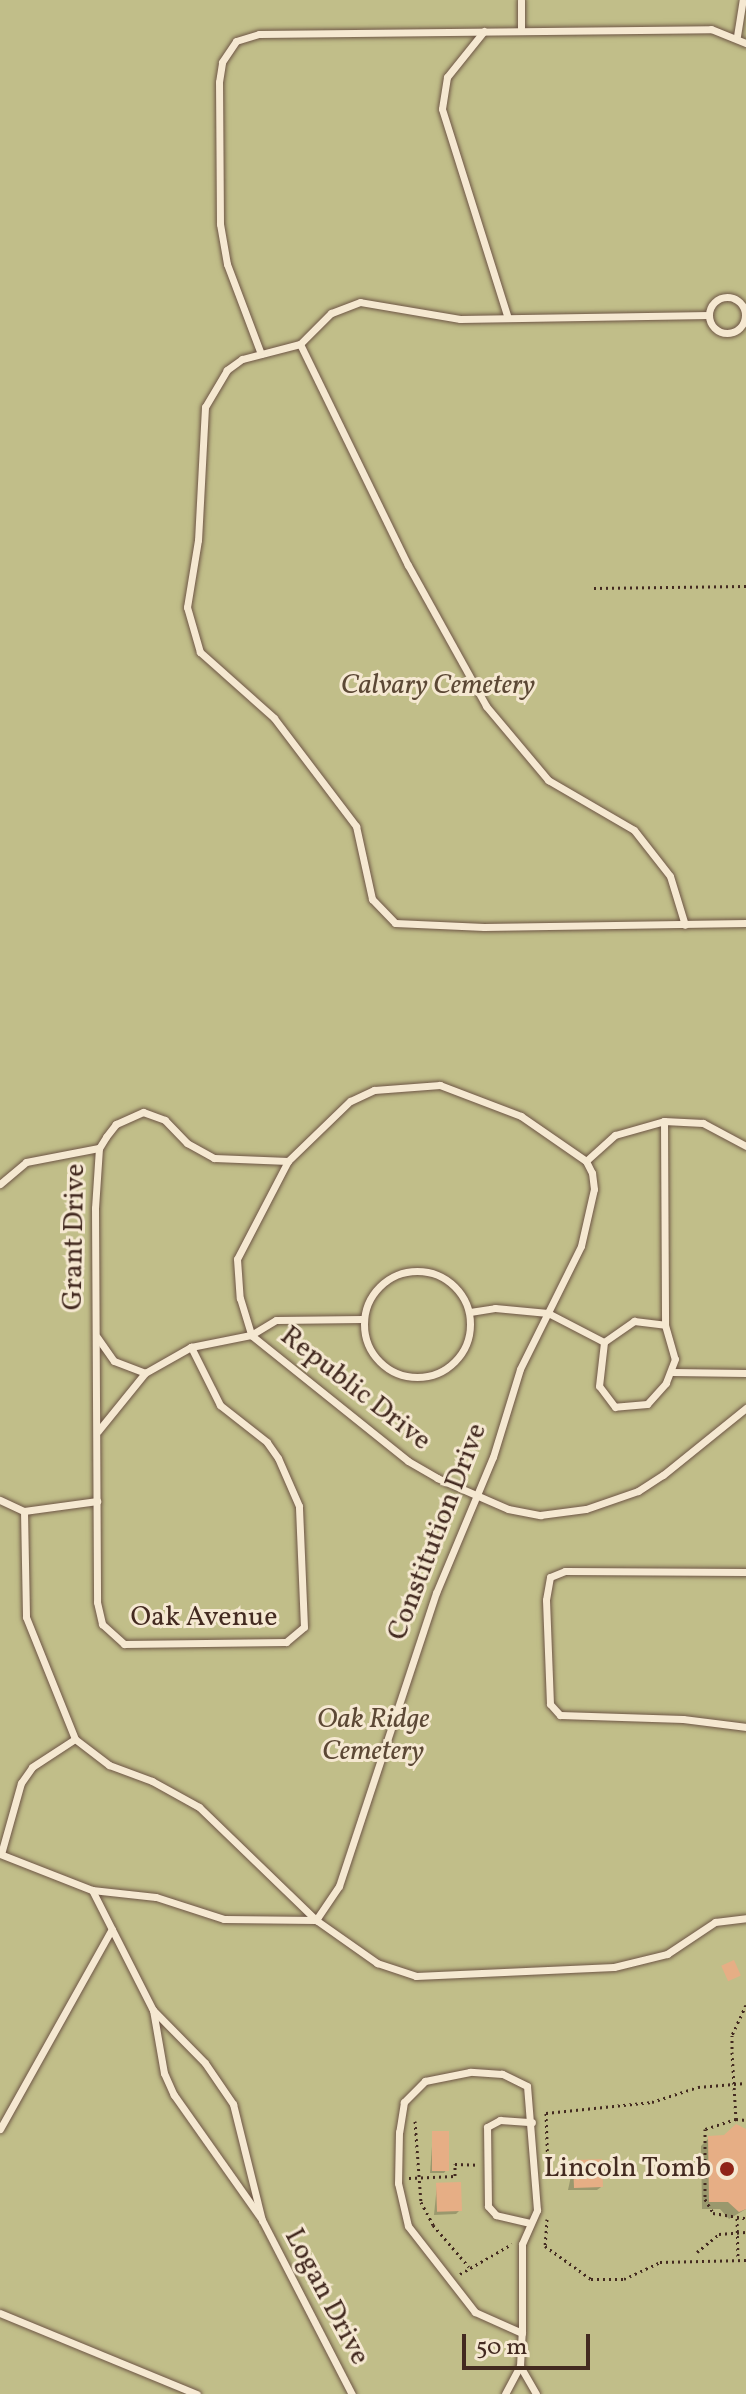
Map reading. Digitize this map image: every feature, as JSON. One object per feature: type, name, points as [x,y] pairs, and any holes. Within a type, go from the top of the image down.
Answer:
[{"type":"lane","points":[[521,0],[521,30]]},
{"type":"lane","points":[[737,36],[743,0]]},
{"type":"lane","points":[[261,354],[227,264],[220,224],[216,111],[228,49],[259,34],[521,30],[711,29],[737,36],[746,43]]},
{"type":"lane","points":[[484,31],[447,77],[442,109],[508,318]]},
{"type":"lane","points":[[730,298],[741,303],[746,315],[738,329],[727,333],[716,329],[709,315],[713,303],[730,298]]},
{"type":"lane","points":[[709,315],[460,319],[360,302],[331,313],[300,344],[261,354],[227,370],[205,407],[198,540],[187,592],[187,619],[200,652],[274,718],[356,826],[378,909],[407,927],[746,923]]},
{"type":"lane","points":[[300,344],[408,565],[486,706],[548,780],[634,830],[670,876],[685,925]]},
{"type":"lane","points":[[288,1161],[350,1101],[374,1090],[414,1084],[454,1089],[502,1107],[586,1161],[615,1135],[664,1121],[703,1123],[746,1146]]},
{"type":"lane","name":"Grant Drive","points":[[111,1637],[97,1602],[95,1335],[99,1148],[116,1124],[143,1112],[165,1120],[187,1143],[214,1158],[288,1161]]},
{"type":"lane","points":[[664,1121],[665,1325],[675,1359],[672,1372],[647,1404],[615,1407],[599,1386],[604,1342],[634,1321],[665,1325]]},
{"type":"lane","points":[[0,1184],[26,1162],[99,1148]]},
{"type":"lane","name":"Republic Drive","points":[[288,1161],[237,1259],[240,1298],[251,1335],[408,1461],[473,1495],[540,1515],[614,1501],[682,1463],[746,1408]]},
{"type":"lane","name":"Constitution Drive","points":[[316,1920],[339,1886],[473,1495],[499,1442],[520,1369],[581,1246],[594,1189],[586,1161]]},
{"type":"lane","points":[[419,1270],[446,1279],[462,1294],[470,1312],[469,1341],[460,1358],[432,1376],[395,1373],[377,1359],[363,1319],[370,1298],[386,1281],[419,1270]]},
{"type":"lane","points":[[470,1312],[548,1313],[604,1342]]},
{"type":"lane","points":[[97,1432],[145,1373],[191,1347],[251,1335],[276,1320],[363,1319]]},
{"type":"lane","points":[[95,1335],[114,1361],[145,1373]]},
{"type":"lane","name":"Oak Avenue","points":[[111,1637],[124,1644],[286,1642],[297,1637],[304,1627],[303,1546],[299,1506],[290,1479],[267,1442],[214,1396],[191,1347]]},
{"type":"lane","points":[[672,1372],[746,1373]]},
{"type":"lane","points":[[0,1500],[24,1511],[97,1501]]},
{"type":"lane","points":[[24,1511],[26,1617],[75,1739],[109,1765],[152,1781],[199,1807],[316,1920],[377,1963],[416,1976],[466,1976],[645,1961],[667,1954],[715,1922],[746,1918]]},
{"type":"lane","points":[[746,1572],[565,1571],[550,1577],[546,1600],[550,1704],[560,1715],[683,1719],[746,1727]]},
{"type":"lane","points":[[75,1739],[32,1767],[21,1783],[0,1854],[92,1890],[123,1889],[252,1923],[316,1920]]},
{"type":"lane","name":"Logan Drive","points":[[92,1890],[153,2010],[164,2073],[174,2095],[262,2220],[352,2394]]},
{"type":"lane","points":[[0,2129],[112,1929]]},
{"type":"lane","name":"Logan Drive","points":[[153,2010],[205,2063],[233,2104],[262,2220]]},
{"type":"lane","points":[[505,2394],[520,2366],[522,2333],[522,2244],[537,2210],[527,2086],[520,2080],[470,2072],[425,2081],[408,2093],[401,2108],[398,2182],[408,2226],[478,2315],[522,2333]]},
{"type":"lane","points":[[530,2223],[496,2215],[488,2206],[487,2127],[500,2120],[532,2122]]},
{"type":"lane","points":[[0,2313],[197,2394]]},
{"type":"lane","points":[[520,2366],[536,2394]]},
{"type":"path","points":[[594,588],[746,586]]},
{"type":"path","points":[[736,2119],[732,2035],[746,2005]]},
{"type":"path","points":[[548,2182],[544,2114],[652,2102],[732,2082],[746,2083]]},
{"type":"path","points":[[746,2120],[736,2119],[705,2129],[704,2191],[713,2213],[746,2218]]},
{"type":"path","points":[[415,2121],[417,2177],[426,2215],[469,2267]]},
{"type":"path","points":[[398,2182],[417,2177],[455,2176],[455,2164],[487,2165]]},
{"type":"path","points":[[547,2208],[545,2246],[591,2279],[624,2279],[660,2262],[746,2260]]},
{"type":"path","points":[[737,2218],[738,2260]]},
{"type":"path","points":[[697,2252],[712,2237],[746,2232]]},
{"type":"path","points":[[452,2283],[469,2267],[522,2244]]},
{"type":"green space","points":[[0,0],[746,0],[746,2394],[0,2394]]},
{"type":"building","points":[[734,1960],[741,1976],[728,1981],[721,1966]]},
{"type":"building","name":"Lincoln Tomb","points":[[736,2124],[746,2129],[746,2209],[739,2212],[728,2202],[709,2202],[708,2136],[724,2135]]},
{"type":"building","points":[[432,2131],[449,2131],[449,2171],[432,2171]]},
{"type":"building","points":[[602,2159],[603,2187],[574,2188],[573,2160]]},
{"type":"building","points":[[461,2182],[462,2211],[437,2212],[436,2183]]},
{"type":"place","name":"Lincoln Tomb","points":[[727,2169]]},
{"type":"park label","name":"Calvary Cemetery","points":[[438,686]]},
{"type":"park label","name":"Oak Ridge Cemetery","points":[[373,1736]]}]
